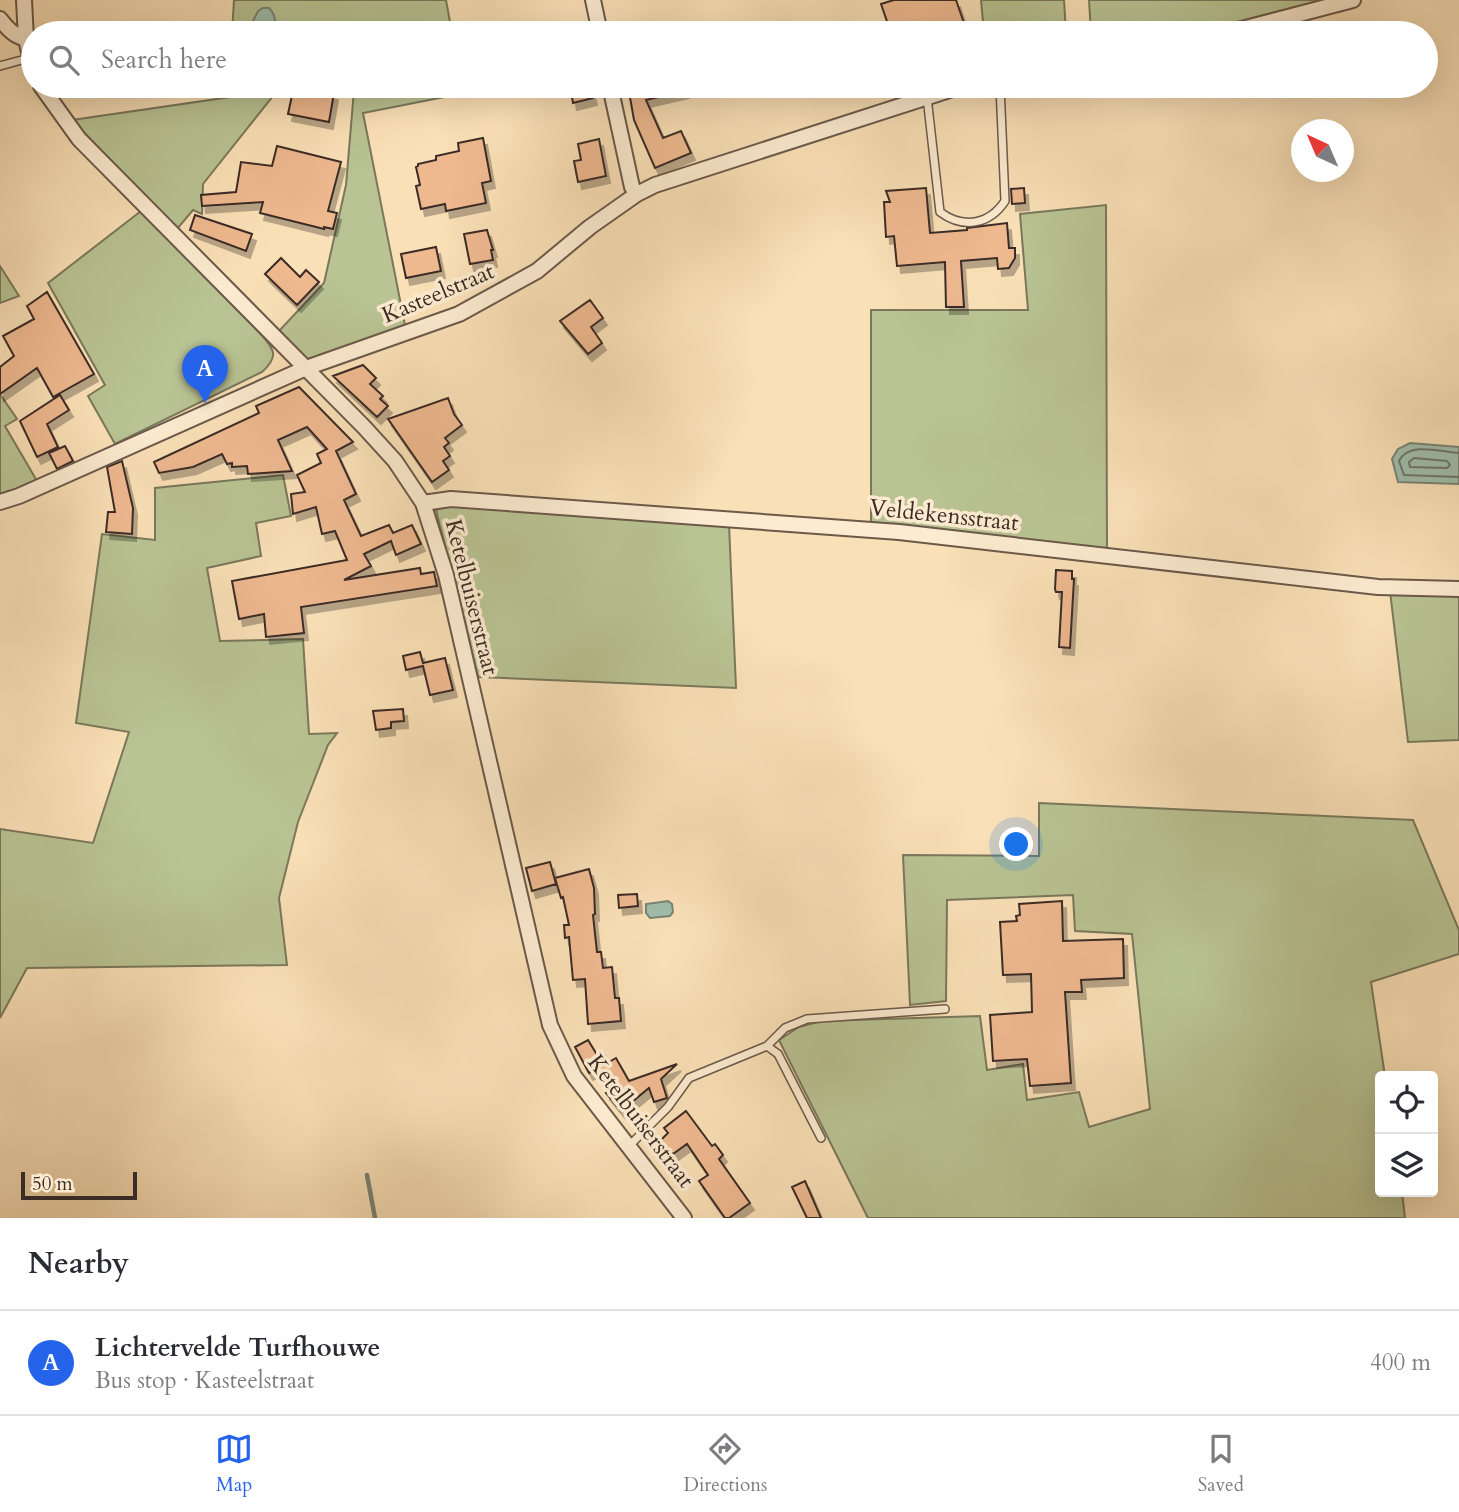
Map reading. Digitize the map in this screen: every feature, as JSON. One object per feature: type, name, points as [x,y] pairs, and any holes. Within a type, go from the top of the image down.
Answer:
[{"type":"street","points":[[24,0],[25,21]]},
{"type":"street","points":[[593,0],[597,21]]},
{"type":"street","points":[[1272,21],[1353,0]]},
{"type":"street","points":[[0,19],[8,29],[21,38]]},
{"type":"street","name":"Ketelbuiserstraat","points":[[50,98],[79,139],[395,461],[423,503],[446,575],[550,1025],[574,1076],[684,1218]]},
{"type":"street","points":[[613,98],[632,187],[637,194]]},
{"type":"street","name":"Kasteelstraat","points":[[0,502],[19,496],[306,368],[459,314],[537,271],[637,194],[681,175],[921,98]]},
{"type":"street","name":"Veldekensstraat","points":[[423,503],[451,499],[899,532],[1378,587],[1459,589]]},
{"type":"lane","points":[[0,66],[21,64]]},
{"type":"lane","points":[[927,98],[940,212],[961,223],[977,223],[998,211],[1005,201],[1001,98]]},
{"type":"lane","points":[[629,1146],[668,1107],[689,1078],[767,1046],[785,1028],[807,1018],[945,1009]]},
{"type":"lane","points":[[767,1046],[778,1054],[821,1138]]},
{"type":"green space","points":[[234,0],[446,0],[450,21],[233,21]]},
{"type":"green space","points":[[981,0],[1064,0],[1065,21],[983,21]]},
{"type":"green space","points":[[1089,0],[1328,0],[1247,21],[1090,21]]},
{"type":"green space","points":[[223,98],[271,98],[203,184],[202,214],[193,210],[177,229],[72,120]]},
{"type":"green space","points":[[353,98],[440,98],[363,113],[405,325],[308,362],[279,331],[324,283],[346,185]]},
{"type":"green space","points":[[1106,205],[1107,549],[871,522],[871,310],[1028,310],[1020,214]]},
{"type":"green space","points":[[141,211],[260,333],[272,348],[273,357],[262,372],[115,444],[88,396],[105,385],[48,283]]},
{"type":"green space","points":[[0,266],[19,296],[0,303]]},
{"type":"green space","points":[[0,394],[17,419],[5,426],[37,481],[0,495]]},
{"type":"green space","points":[[283,475],[291,516],[256,523],[261,556],[207,568],[220,641],[303,639],[309,734],[337,733],[328,745],[298,822],[279,898],[287,965],[27,968],[0,1018],[0,829],[93,843],[129,732],[76,723],[102,534],[155,540],[155,488]]},
{"type":"green space","points":[[448,505],[729,524],[736,688],[478,677],[436,510]]},
{"type":"green space","points":[[1390,591],[1459,593],[1459,740],[1408,742]]},
{"type":"green space","points":[[1039,803],[1413,820],[1459,930],[1459,954],[1371,982],[1384,1071],[1375,1071],[1375,1197],[1403,1197],[1405,1218],[868,1218],[779,1040],[799,1027],[822,1021],[980,1016],[987,1070],[1023,1064],[1027,1100],[1079,1092],[1089,1127],[1150,1109],[1132,934],[1075,931],[1073,895],[947,900],[946,1001],[910,1005],[903,855],[1039,856]]},
{"type":"water","points":[[269,8],[275,21],[253,21],[258,11]]},
{"type":"water","points":[[1410,443],[1459,447],[1459,484],[1398,482],[1392,459],[1398,449]]},
{"type":"water","points":[[668,901],[672,904],[673,912],[670,916],[650,918],[646,913],[646,904]]},
{"type":"building","points":[[894,0],[956,0],[963,21],[887,21],[881,4]]},
{"type":"building","points":[[291,98],[333,98],[329,122],[288,114]]},
{"type":"building","points":[[572,98],[593,98],[573,103]]},
{"type":"building","points":[[630,98],[655,98],[646,100],[663,138],[681,131],[691,153],[655,168],[634,120]]},
{"type":"building","points":[[483,138],[491,181],[482,183],[486,203],[446,211],[445,204],[421,209],[416,186],[420,185],[416,167],[418,164],[436,160],[436,156],[459,151],[458,143]]},
{"type":"building","points":[[599,139],[606,176],[578,182],[574,161],[581,160],[578,144]]},
{"type":"building","points":[[277,146],[341,162],[328,211],[337,213],[333,229],[260,213],[263,202],[202,206],[201,195],[236,192],[241,162],[272,166]]},
{"type":"building","points":[[926,188],[930,233],[1007,223],[1009,248],[1015,248],[1015,258],[1009,268],[998,269],[997,258],[961,261],[964,307],[946,307],[945,262],[897,266],[894,236],[886,237],[884,202],[890,202],[886,191]]},
{"type":"building","points":[[1024,188],[1025,203],[1012,204],[1011,189]]},
{"type":"building","points":[[195,215],[252,234],[246,251],[190,230]]},
{"type":"building","points":[[487,230],[493,260],[470,264],[464,234]]},
{"type":"building","points":[[436,247],[441,271],[406,278],[401,254]]},
{"type":"building","points":[[281,258],[300,277],[306,270],[319,282],[297,305],[265,274]]},
{"type":"building","points":[[47,292],[94,374],[53,397],[37,368],[0,394],[0,367],[14,356],[3,336],[34,319],[27,306]]},
{"type":"building","points":[[590,300],[603,318],[591,327],[602,343],[588,354],[560,321]]},
{"type":"building","points":[[363,365],[376,378],[370,384],[383,396],[380,399],[388,406],[377,417],[333,376]]},
{"type":"building","points":[[299,387],[353,442],[336,451],[356,494],[344,500],[361,536],[389,525],[393,533],[412,525],[421,544],[396,555],[391,541],[364,554],[371,566],[344,580],[420,568],[421,574],[434,572],[437,586],[301,607],[304,633],[266,637],[264,614],[239,619],[232,581],[347,560],[335,531],[322,534],[316,507],[293,514],[291,494],[305,492],[297,475],[321,463],[317,454],[327,449],[307,427],[278,440],[292,471],[248,474],[247,466],[232,467],[232,463],[227,464],[222,454],[193,467],[159,473],[154,462],[259,413],[256,406]]},
{"type":"building","points":[[60,395],[69,410],[47,424],[58,447],[37,457],[20,421]]},
{"type":"building","points":[[448,398],[462,425],[445,438],[449,443],[444,447],[450,456],[443,461],[449,470],[432,482],[388,419]]},
{"type":"building","points":[[65,446],[73,461],[57,469],[49,453]]},
{"type":"building","points":[[122,461],[133,508],[132,534],[106,532],[108,512],[115,512],[107,467]]},
{"type":"building","points":[[1056,570],[1072,571],[1074,579],[1070,648],[1059,647],[1062,592],[1056,592],[1055,589]]},
{"type":"building","points":[[420,652],[423,663],[445,658],[453,690],[430,695],[423,666],[406,670],[403,656]]},
{"type":"building","points":[[403,709],[404,721],[391,722],[391,728],[376,730],[373,711]]},
{"type":"building","points":[[550,862],[556,884],[532,891],[526,868]]},
{"type":"building","points":[[589,869],[594,888],[593,915],[597,952],[601,952],[603,968],[612,967],[615,998],[619,998],[621,1021],[588,1024],[585,979],[573,980],[569,937],[565,938],[564,925],[569,925],[563,897],[561,898],[555,878]]},
{"type":"building","points":[[637,894],[638,906],[619,908],[618,895]]},
{"type":"building","points":[[1062,901],[1063,941],[1123,939],[1124,978],[1081,980],[1082,992],[1065,992],[1071,1083],[1030,1086],[1027,1059],[993,1061],[990,1015],[1032,1012],[1031,974],[1003,975],[1000,922],[1017,921],[1016,916],[1020,915],[1019,904]]},
{"type":"building","points":[[588,1040],[599,1058],[605,1055],[609,1062],[616,1058],[629,1081],[677,1064],[661,1079],[667,1098],[654,1102],[649,1088],[621,1111],[606,1093],[609,1091],[598,1069],[589,1073],[575,1047]]},
{"type":"building","points":[[686,1111],[712,1146],[715,1144],[723,1155],[719,1159],[750,1203],[729,1218],[725,1218],[699,1181],[708,1175],[687,1144],[663,1158],[655,1146],[668,1133],[664,1128]]},
{"type":"building","points":[[805,1181],[821,1218],[807,1218],[792,1187]]},
{"type":"waterway","points":[[367,1175],[375,1218]]},
{"type":"place","name":"Lichtervelde Turfhouwe","points":[[205,403]]}]
